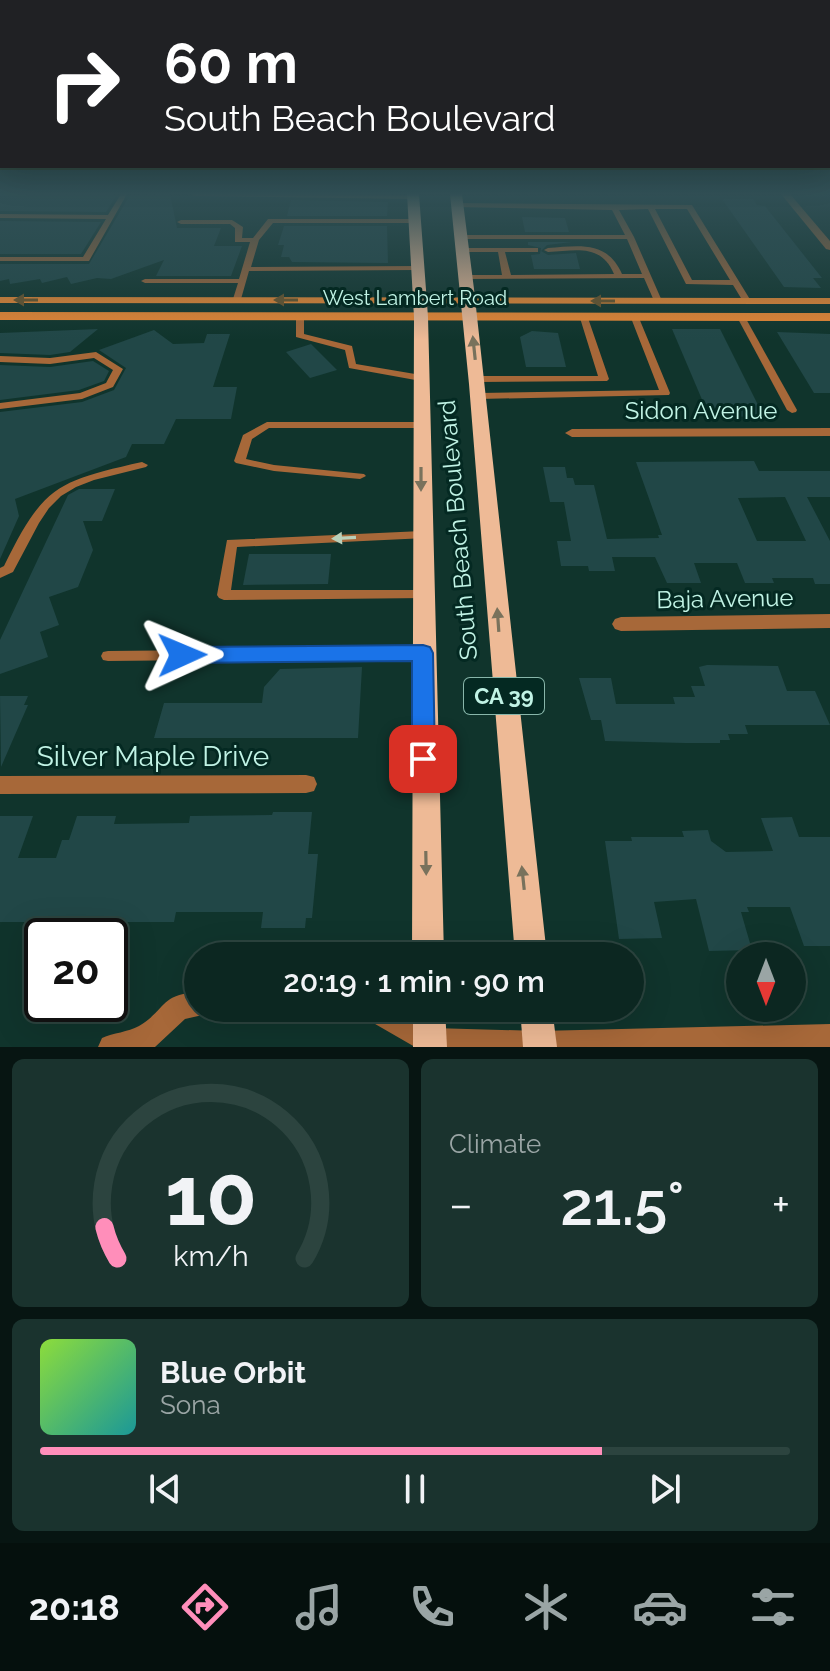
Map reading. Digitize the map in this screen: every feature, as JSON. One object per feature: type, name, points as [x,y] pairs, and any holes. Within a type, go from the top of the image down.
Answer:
[{"type":"main road","name":"South Beach Boulevard","points":[[416,243],[420,308],[428,942]]},
{"type":"main road","name":"South Beach Boulevard","points":[[462,244],[530,942]]},
{"type":"main road","name":"West Lambert Road","points":[[0,300],[237,299],[470,309],[584,318],[830,317]]},
{"type":"main road","name":"West Lambert Road","points":[[470,309],[658,301],[830,301]]},
{"type":"main road","name":"West Lambert Road","points":[[0,316],[300,316],[420,308]]},
{"type":"main road","points":[[426,1045],[428,1022]]},
{"type":"main road","points":[[537,1022],[540,1046]]},
{"type":"street","name":"Sidon Avenue","points":[[572,433],[830,432]]},
{"type":"street","name":"Baja Avenue","points":[[621,624],[830,621]]},
{"type":"street","name":"Silver Maple Drive","points":[[0,785],[306,784]]},
{"type":"street","points":[[111,1047],[146,1044],[180,1006],[184,1006]]},
{"type":"street","points":[[392,1022],[426,1045],[540,1046],[830,1037]]},
{"type":"lane","points":[[0,259],[86,259],[96,243]]},
{"type":"lane","points":[[237,299],[254,243]]},
{"type":"lane","points":[[462,244],[489,243]]},
{"type":"lane","points":[[633,243],[658,301]]},
{"type":"lane","points":[[669,243],[689,282],[736,283]]},
{"type":"lane","points":[[711,243],[747,301]]},
{"type":"lane","points":[[462,244],[501,250],[535,250]]},
{"type":"lane","points":[[548,250],[587,249],[606,253],[614,262],[619,277]]},
{"type":"lane","points":[[501,250],[507,277]]},
{"type":"lane","points":[[246,269],[417,268]]},
{"type":"lane","points":[[466,277],[648,276]]},
{"type":"lane","points":[[145,281],[242,281]]},
{"type":"lane","points":[[211,299],[218,281]]},
{"type":"lane","points":[[300,316],[299,335],[316,341],[333,341],[349,348],[352,366],[366,371],[421,378]]},
{"type":"lane","points":[[741,317],[792,410]]},
{"type":"lane","points":[[478,387],[604,379],[584,318]]},
{"type":"lane","points":[[478,387],[665,393],[635,318]]},
{"type":"lane","points":[[0,359],[50,361],[96,355],[118,369],[110,385],[82,396],[0,406]]},
{"type":"lane","points":[[360,476],[274,468],[240,461],[247,437],[267,425],[421,425]]},
{"type":"lane","points":[[0,574],[9,569],[42,505],[64,487],[94,475],[142,465]]},
{"type":"lane","points":[[422,535],[231,543],[224,595],[422,595]]},
{"type":"lane","points":[[108,656],[423,653]]},
{"type":"building","points":[[0,243],[88,243],[81,254],[0,254]]},
{"type":"building","points":[[102,243],[215,243],[214,246],[242,246],[231,276],[156,276],[164,260],[111,279],[97,278],[71,284],[67,277],[42,283],[40,279],[10,284],[9,279],[0,281],[0,264],[89,264]]},
{"type":"building","points":[[387,243],[388,263],[292,262],[289,257],[281,257],[284,245],[278,245]]},
{"type":"building","points":[[565,243],[547,245],[541,251],[548,255],[576,253],[580,269],[534,269],[531,255],[540,254],[541,248],[528,245]]},
{"type":"building","points":[[753,243],[794,243],[822,278],[813,278],[821,288],[784,287]]},
{"type":"building","points":[[98,329],[70,352],[50,355],[0,353],[0,333]]},
{"type":"building","points":[[672,329],[720,329],[764,417],[709,416]]},
{"type":"building","points":[[154,330],[173,344],[204,343],[207,334],[230,334],[213,387],[237,387],[231,419],[176,419],[164,444],[132,444],[126,457],[15,499],[19,516],[0,559],[0,412],[82,402],[114,390],[126,368],[99,350]]},
{"type":"building","points":[[532,331],[558,333],[566,367],[526,367],[520,337]]},
{"type":"building","points":[[777,332],[830,334],[830,393],[814,393]]},
{"type":"building","points":[[311,344],[337,370],[310,378],[286,352]]},
{"type":"building","points":[[93,361],[109,371],[104,381],[79,390],[0,400],[0,365],[50,367]]},
{"type":"building","points":[[754,461],[759,471],[830,471],[830,497],[807,497],[830,541],[830,584],[815,584],[813,578],[772,578],[774,583],[745,583],[737,563],[694,563],[701,583],[667,583],[655,557],[612,557],[615,571],[589,571],[588,566],[561,566],[557,541],[571,541],[564,502],[550,502],[543,467],[565,467],[567,478],[573,478],[575,485],[594,485],[607,539],[659,538],[658,535],[662,535],[636,462]],"holes":[[[785,497],[806,541],[757,541],[738,498]]]},
{"type":"building","points":[[79,489],[115,489],[102,521],[83,521],[93,550],[78,587],[49,597],[59,625],[40,632],[48,657],[0,674],[0,640],[68,495]]},
{"type":"building","points":[[249,554],[331,554],[328,584],[243,585]]},
{"type":"building","points":[[778,666],[787,691],[815,691],[830,725],[745,725],[748,734],[728,734],[730,740],[720,740],[720,743],[605,741],[601,720],[591,720],[579,678],[611,678],[616,704],[675,704],[673,697],[695,697],[691,686],[705,686],[699,667]]},
{"type":"building","points":[[362,667],[358,738],[154,738],[164,703],[262,703],[264,687],[280,669]]},
{"type":"building","points":[[0,696],[28,696],[24,705],[28,705],[1,767]]},
{"type":"building","points":[[273,812],[312,812],[308,854],[318,854],[312,918],[306,918],[305,928],[261,928],[263,912],[176,912],[174,922],[128,922],[128,918],[24,918],[24,922],[0,922],[0,816],[33,816],[18,858],[56,858],[62,840],[69,840],[77,816],[116,816],[114,824],[189,823],[190,816],[272,815]]},
{"type":"building","points":[[792,817],[799,837],[830,837],[830,946],[806,946],[790,907],[747,907],[749,912],[741,912],[750,942],[726,942],[726,951],[709,951],[696,899],[654,902],[662,938],[619,939],[605,841],[632,841],[631,837],[684,837],[682,831],[708,830],[711,841],[726,852],[773,851],[761,818]]},
{"type":"route","points":[[182,655],[423,653],[423,759]]}]
